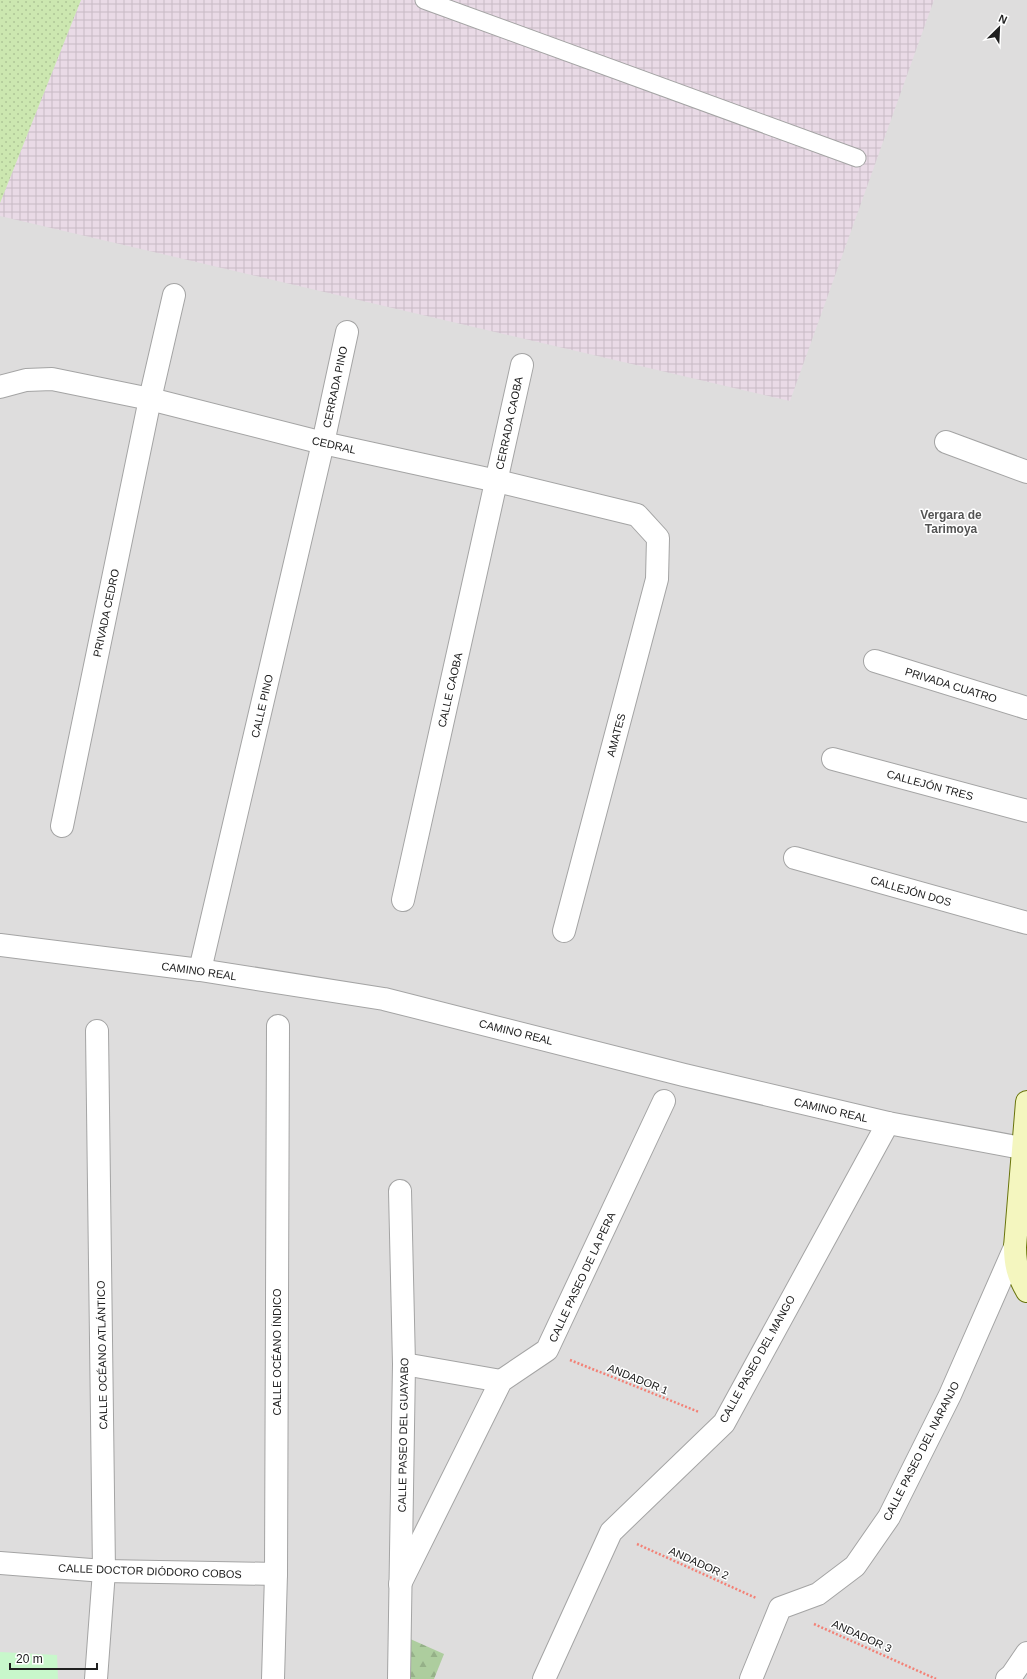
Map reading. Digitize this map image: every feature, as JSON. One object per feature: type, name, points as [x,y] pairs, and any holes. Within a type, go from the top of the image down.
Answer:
[{"type":"main road","points":[[1027,1102],[1015,1247],[1015,1264],[1027,1291]]},
{"type":"street","name":"PRIVADA CEDRO","points":[[62,826],[150,399],[174,294]]},
{"type":"street","name":"CERRADA PINO","points":[[323,443],[347,332]]},
{"type":"street","name":"CERRADA CAOBA","points":[[497,481],[522,365]]},
{"type":"street","name":"CEDRAL","points":[[0,387],[26,380],[52,379],[150,399],[323,443],[497,481],[637,515],[658,538]]},
{"type":"street","points":[[946,442],[1027,472]]},
{"type":"street","name":"CALLE PINO","points":[[200,970],[323,443]]},
{"type":"street","name":"CALLE CAOBA","points":[[403,900],[497,481]]},
{"type":"street","name":"AMATES","points":[[564,931],[657,579],[658,538]]},
{"type":"street","name":"PRIVADA CUATRO","points":[[875,661],[1027,708]]},
{"type":"street","name":"CALLEJÓN TRES","points":[[833,759],[1027,811]]},
{"type":"street","name":"CALLEJÓN DOS","points":[[795,858],[1027,924]]},
{"type":"street","name":"CAMINO REAL","points":[[0,945],[200,970],[384,999],[684,1075],[888,1123],[1024,1149]]},
{"type":"street","name":"CALLE OCÉANO ÍNDICO","points":[[274,1679],[276,1574],[278,1026]]},
{"type":"street","name":"CALLE OCÉANO ATLÁNTICO","points":[[96,1679],[104,1571],[98,1031]]},
{"type":"street","name":"CALLE PASEO DE LA PERA","points":[[400,1584],[501,1381],[547,1350],[664,1101]]},
{"type":"street","name":"CALLE PASEO DEL MANGO","points":[[544,1679],[611,1532],[724,1423],[888,1123]]},
{"type":"street","name":"CALLE PASEO DEL GUAYABO","points":[[399,1679],[404,1364],[400,1191]]},
{"type":"street","name":"CALLE PASEO DEL NARANJO","points":[[780,1608],[818,1594],[855,1566],[889,1517],[950,1394],[1015,1247]]},
{"type":"street","points":[[404,1364],[501,1381]]},
{"type":"street","name":"CALLE DOCTOR DIÓDORO COBOS","points":[[0,1563],[104,1571],[276,1574]]},
{"type":"street","points":[[751,1679],[780,1608]]},
{"type":"street","points":[[1007,1679],[1012,1675],[1027,1653]]},
{"type":"lane","points":[[424,0],[858,158]]},
{"type":"path","name":"ANDADOR 1","points":[[547,1350],[724,1423]]},
{"type":"path","name":"ANDADOR 2","points":[[611,1532],[780,1608]]},
{"type":"path","name":"ANDADOR 3","points":[[780,1608],[936,1679]]},
{"type":"shaded area","points":[[0,0],[1027,0],[1027,1679],[0,1679]]},
{"type":"shaded area","points":[[81,0],[934,0],[790,401],[0,216],[0,203]]},
{"type":"green space","points":[[0,0],[81,0],[0,203]]},
{"type":"green space","points":[[390,1630],[444,1654],[434,1679],[390,1679]]},
{"type":"green space","points":[[0,1652],[57,1655],[58,1679],[0,1679]]},
{"type":"district","name":"Vergara de Tarimoya","points":[[951,522]]}]
